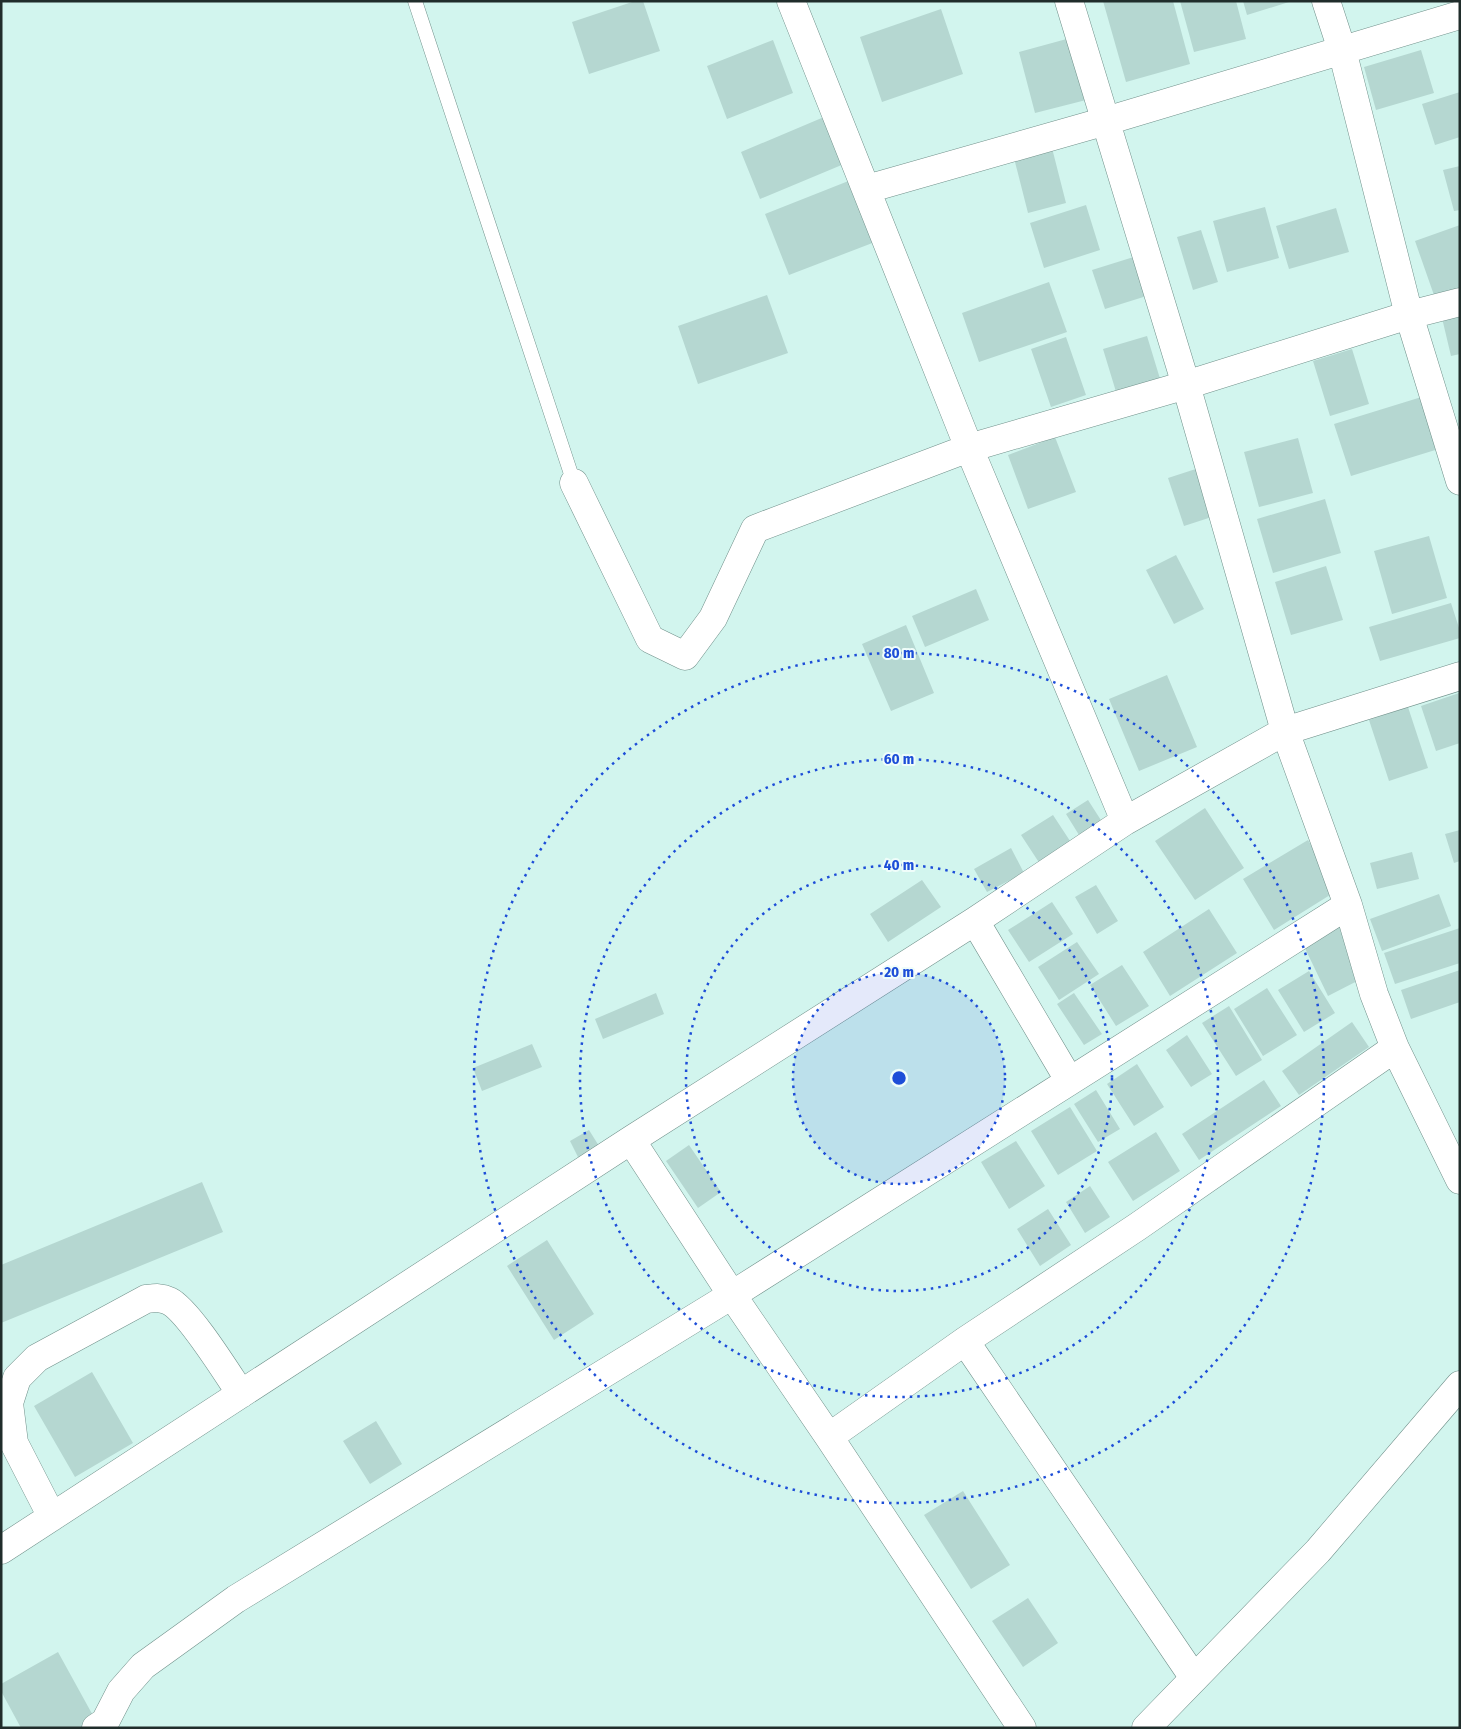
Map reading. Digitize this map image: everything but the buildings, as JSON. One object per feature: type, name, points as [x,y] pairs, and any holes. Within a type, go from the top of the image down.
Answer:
[{"type":"street","points":[[791,1],[969,448],[1125,821]]},
{"type":"street","points":[[1069,1],[1186,385],[1285,731],[1348,904],[1374,994],[1395,1048],[1460,1180]]},
{"type":"street","points":[[1326,1],[1342,50],[1409,315],[1460,481]]},
{"type":"street","points":[[867,189],[1106,121],[1460,15]]},
{"type":"street","points":[[574,483],[650,640],[685,656],[713,618],[755,529],[969,448],[1186,385],[1409,315],[1460,302]]},
{"type":"street","points":[[1,1550],[631,1140],[975,921],[1125,821],[1285,731],[1460,676]]},
{"type":"street","points":[[96,1728],[105,1722],[121,1691],[143,1666],[236,1599],[732,1295],[1348,904]]},
{"type":"street","points":[[975,921],[1069,1080]]},
{"type":"street","points":[[829,1437],[965,1341],[1137,1227],[1395,1048]]},
{"type":"street","points":[[631,1140],[732,1295],[829,1437],[1022,1728]]},
{"type":"street","points":[[52,1517],[14,1444],[9,1403],[17,1378],[37,1358],[146,1299],[160,1297],[171,1302],[184,1313],[241,1394]]},
{"type":"street","points":[[965,1341],[1194,1678]]},
{"type":"street","points":[[1146,1728],[1318,1551],[1460,1385]]},
{"type":"lane","points":[[414,1],[574,483]]}]
